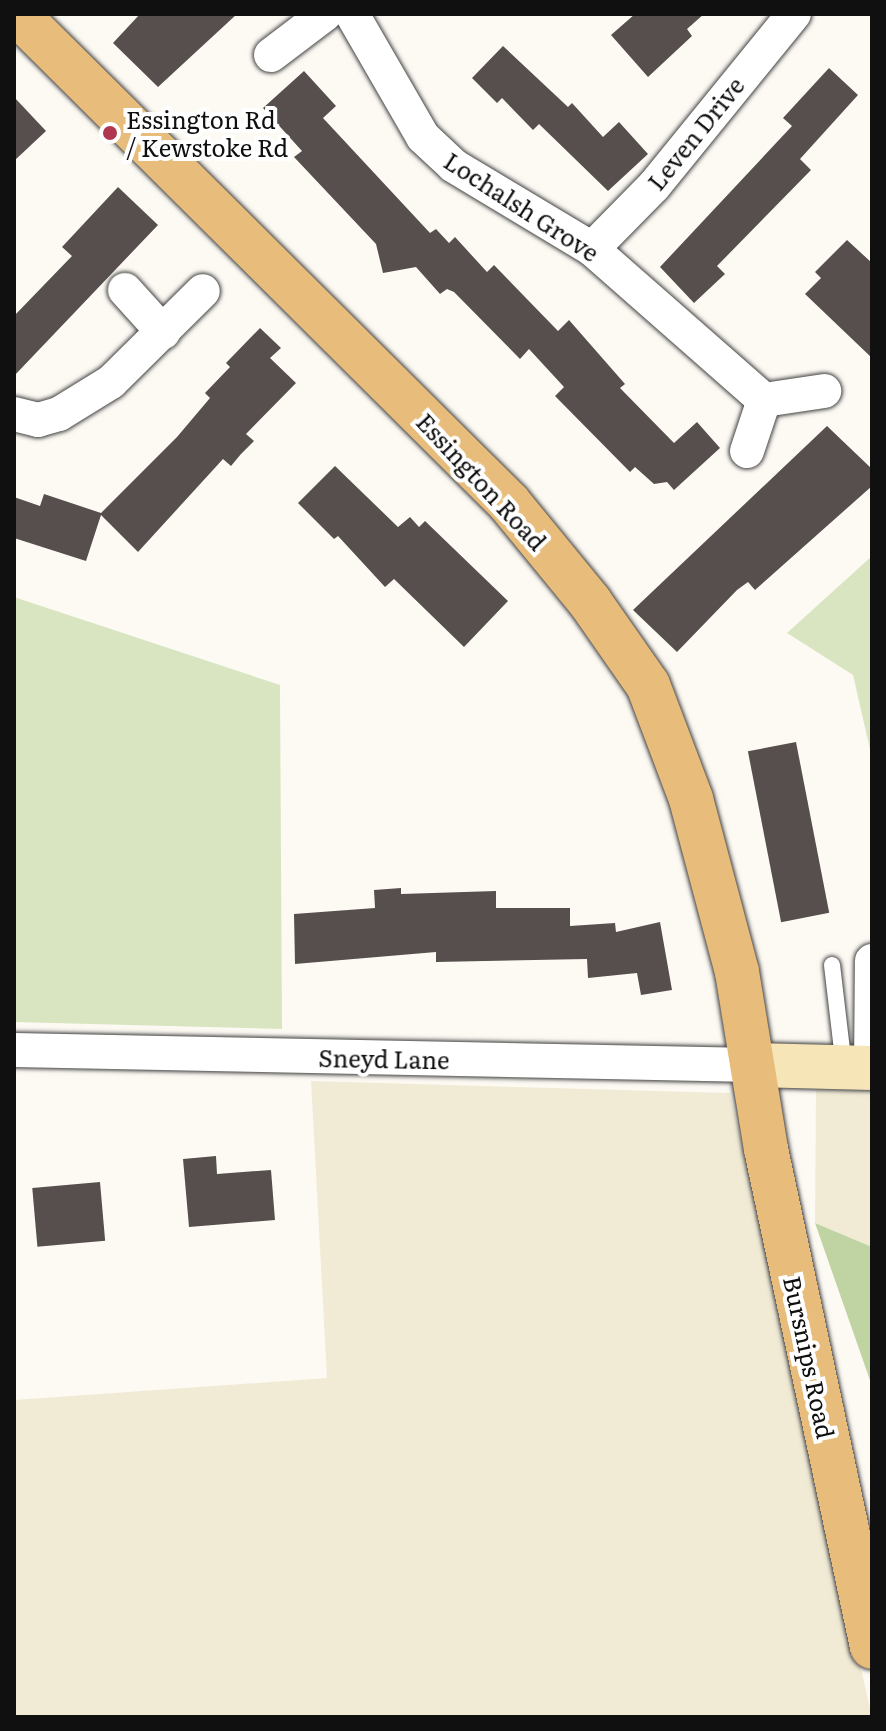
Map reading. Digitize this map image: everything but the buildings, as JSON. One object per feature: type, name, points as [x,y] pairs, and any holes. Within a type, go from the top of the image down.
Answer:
[{"type":"main road","name":"Essington Road","points":[[17,14],[509,503],[626,651],[662,716],[691,799],[737,972],[754,1065]]},
{"type":"main road","name":"Bursnips Road","points":[[754,1065],[768,1161],[872,1647]]},
{"type":"street","points":[[271,55],[325,14]]},
{"type":"street","name":"Lochalsh Grove","points":[[352,14],[423,137],[497,195],[592,249],[764,400]]},
{"type":"street","name":"Leven Drive","points":[[592,249],[654,186],[794,14]]},
{"type":"street","points":[[125,290],[163,332]]},
{"type":"street","points":[[14,414],[38,420],[59,414],[111,382],[203,291]]},
{"type":"street","points":[[747,451],[764,400],[824,391]]},
{"type":"street","points":[[754,1065],[862,1067],[872,961]]},
{"type":"street","name":"Sneyd Lane","points":[[14,1050],[754,1065]]},
{"type":"lane","points":[[832,965],[862,1067]]},
{"type":"shaded area","points":[[311,1081],[730,1093],[872,1717],[14,1717],[14,1400],[327,1378]]},
{"type":"shaded area","points":[[816,1090],[872,1091],[872,1247],[815,1223]]},
{"type":"green space","points":[[872,556],[872,758],[853,675],[787,633]]},
{"type":"green space","points":[[14,597],[280,685],[282,1029],[14,1022]]},
{"type":"green space","points":[[815,1223],[872,1247],[872,1386]]},
{"type":"place","name":"Essington Rd / Kewstoke Rd","points":[[110,133]]}]
